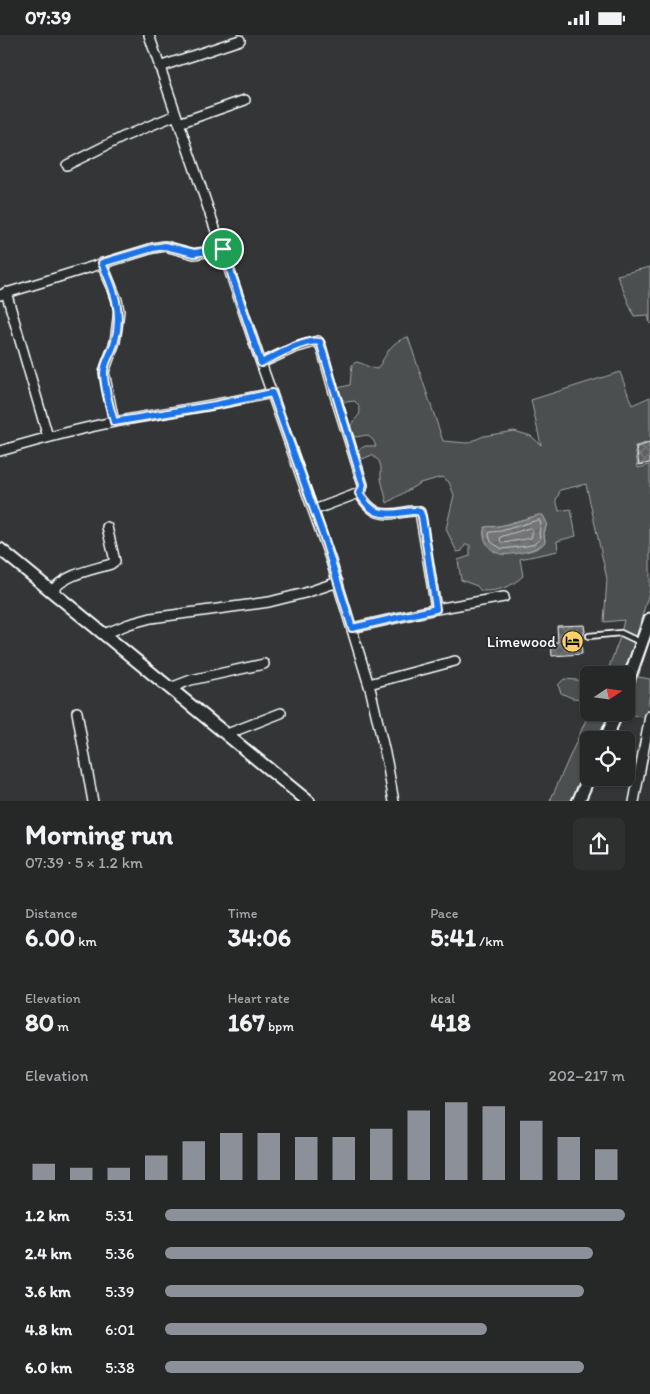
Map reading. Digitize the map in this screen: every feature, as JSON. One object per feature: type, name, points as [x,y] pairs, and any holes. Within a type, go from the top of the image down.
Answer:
[{"type":"street","points":[[148,35],[338,582],[369,684],[394,801]]},
{"type":"street","points":[[159,67],[240,40]]},
{"type":"street","points":[[67,165],[125,136],[245,100]]},
{"type":"street","points":[[48,437],[3,294],[153,248],[165,246],[194,253],[223,249]]},
{"type":"street","points":[[102,263],[117,300],[119,311],[115,342],[104,372],[114,422]]},
{"type":"street","points":[[261,363],[306,343],[320,342],[363,485],[359,493],[314,510]]},
{"type":"street","points":[[0,451],[48,437],[114,422],[215,405],[272,393]]},
{"type":"street","points":[[359,493],[376,513],[395,514],[414,510],[420,512],[436,609]]},
{"type":"street","points":[[52,591],[56,585],[71,577],[115,561],[107,527]]},
{"type":"street","points":[[0,549],[309,801]]},
{"type":"street","points":[[104,634],[129,623],[151,618],[269,602],[338,582]]},
{"type":"street","points":[[352,628],[436,609],[504,597]]},
{"type":"street","points":[[632,666],[639,641],[649,622]]},
{"type":"street","points":[[369,684],[455,661]]},
{"type":"street","points":[[170,688],[190,680],[264,664]]},
{"type":"street","points":[[77,712],[93,801]]},
{"type":"street","points":[[227,734],[281,713]]},
{"type":"street","points":[[634,801],[650,717]]},
{"type":"street","points":[[578,801],[585,786]]},
{"type":"lane","points":[[589,636],[621,633],[639,641]]},
{"type":"shaded area","points":[[650,267],[650,324],[648,315],[634,316],[617,275]]},
{"type":"shaded area","points":[[408,337],[443,441],[467,443],[484,436],[514,431],[531,436],[541,445],[531,400],[620,372],[632,405],[650,397],[650,442],[635,446],[638,468],[650,465],[650,589],[628,666],[609,666],[624,620],[604,622],[607,579],[586,484],[560,490],[556,499],[559,511],[571,509],[576,536],[557,541],[558,551],[520,559],[523,576],[509,586],[493,590],[481,591],[477,586],[461,580],[458,560],[470,556],[470,545],[465,545],[462,551],[457,552],[446,529],[454,495],[449,482],[442,477],[420,483],[387,503],[379,461],[372,455],[360,460],[357,451],[365,446],[376,446],[367,435],[356,437],[351,435],[350,429],[359,415],[359,407],[355,401],[346,402],[339,397],[338,388],[350,385],[352,365],[356,362],[377,369],[396,342]],"holes":[[[539,515],[547,523],[544,533],[545,542],[536,549],[501,554],[487,543],[484,536],[485,527],[500,526]]]},
{"type":"shaded area","points":[[650,632],[650,639],[638,677],[650,679],[646,717],[635,716],[635,677]]},
{"type":"shaded area","points":[[564,679],[580,680],[580,698],[572,698],[561,693],[558,685]]},
{"type":"shaded area","points":[[585,721],[605,721],[601,731],[581,731]]},
{"type":"shaded area","points":[[580,733],[580,780],[571,801],[550,801]]},
{"type":"water","points":[[543,515],[547,523],[544,533],[545,542],[537,548],[524,552],[501,554],[497,553],[487,544],[484,536],[485,527],[500,526]]},
{"type":"building","points":[[650,443],[650,463],[639,465],[636,447]]},
{"type":"building","points":[[584,625],[585,631],[581,641],[582,654],[552,656],[551,642],[558,642],[557,626]]},
{"type":"place","name":"Limewood","points":[[572,641]]},
{"type":"route","points":[[165,246],[194,253],[206,253],[223,249],[261,363],[306,343],[320,342],[363,485],[359,493],[376,513],[395,514],[414,510],[420,512],[436,609],[380,620],[352,628],[323,535],[272,393],[215,405],[114,422],[104,372],[115,342],[119,311],[109,277],[102,263],[165,246]]}]
